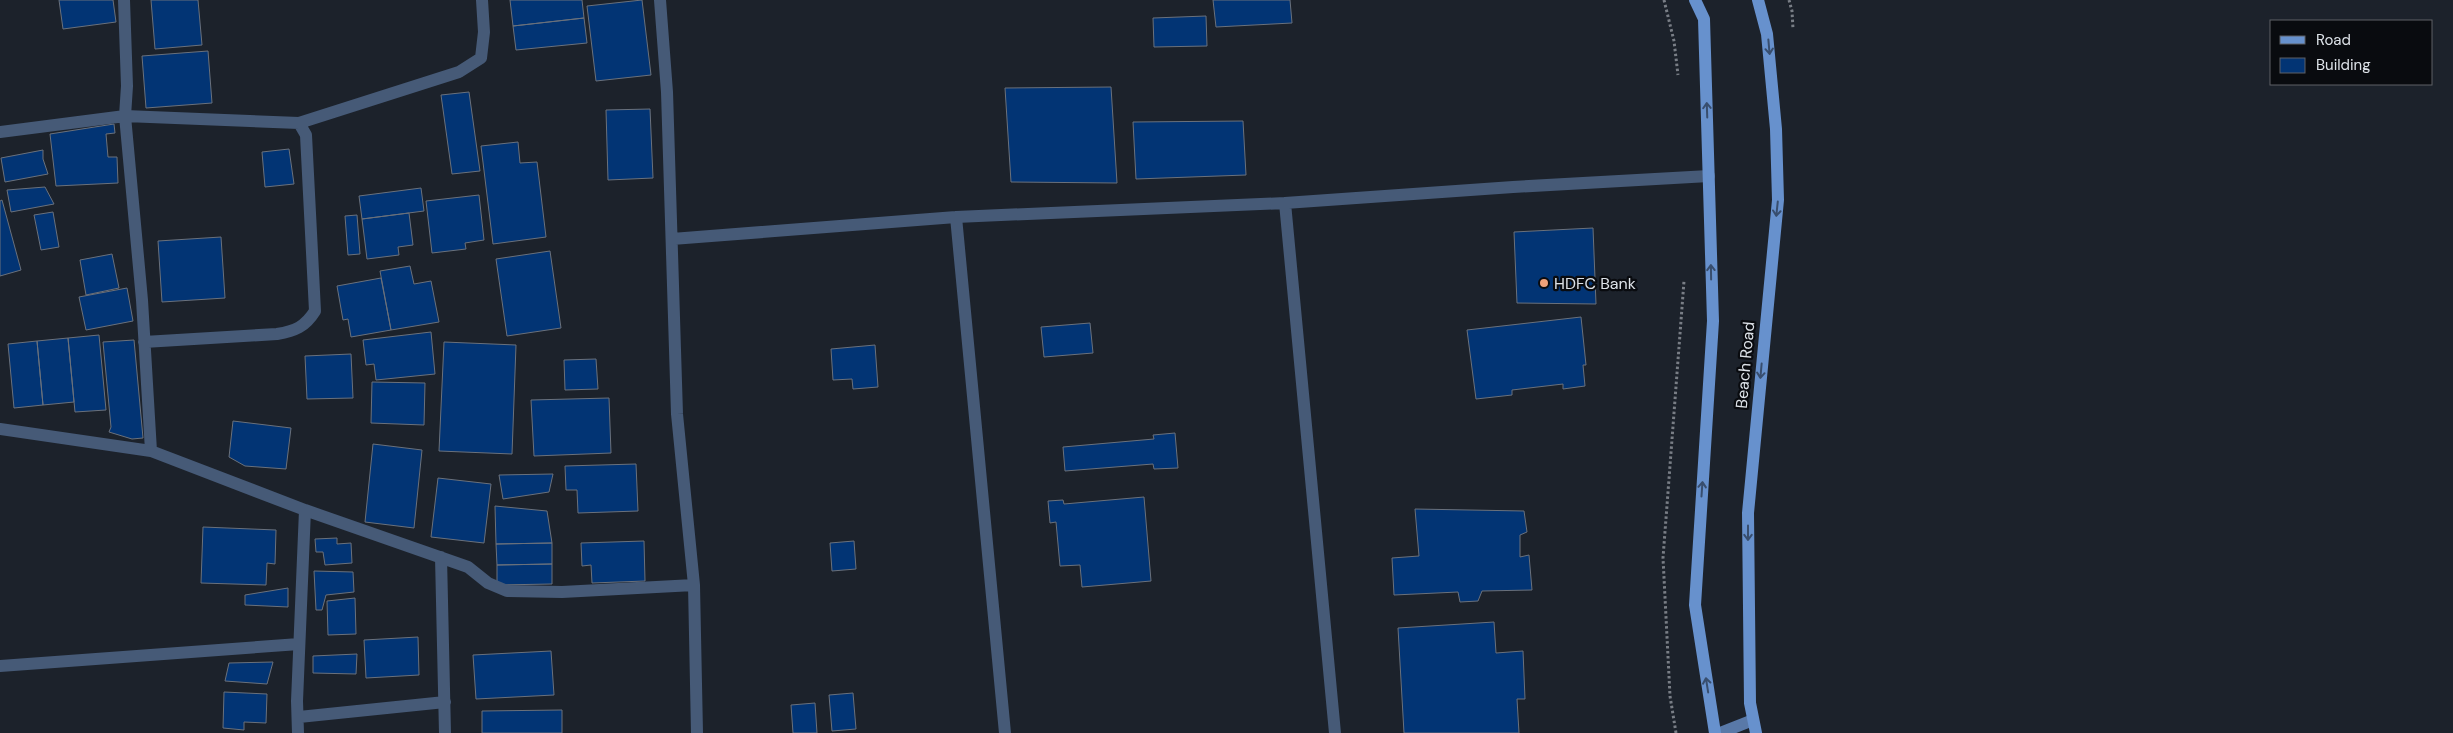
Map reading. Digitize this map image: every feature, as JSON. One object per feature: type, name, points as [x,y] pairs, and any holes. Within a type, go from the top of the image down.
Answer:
[{"type":"main road","points":[[1695,0],[1704,19],[1713,321],[1695,605],[1715,733]]},
{"type":"main road","name":"Beach Road","points":[[1756,733],[1750,703],[1748,513],[1778,200],[1776,129],[1767,34],[1758,0]]},
{"type":"street","points":[[124,0],[127,86],[125,116],[151,451]]},
{"type":"street","points":[[0,132],[125,116],[299,123],[459,72],[480,58],[484,32],[482,0]]},
{"type":"street","points":[[660,0],[667,92],[677,414],[694,586],[697,733]]},
{"type":"street","points":[[144,342],[277,334],[294,331],[308,323],[315,311],[306,135],[299,123]]},
{"type":"street","points":[[672,239],[956,216],[1285,204],[1513,187],[1709,176]]},
{"type":"street","points":[[1285,204],[1335,733]]},
{"type":"street","points":[[956,216],[1005,733]]},
{"type":"street","points":[[0,429],[151,451],[305,510],[468,567],[488,583],[508,591],[562,592],[694,586]]},
{"type":"street","points":[[298,733],[297,701],[305,510]]},
{"type":"street","points":[[441,557],[445,733]]},
{"type":"street","points":[[0,666],[299,644]]},
{"type":"street","points":[[299,717],[444,702]]},
{"type":"street","points":[[1720,733],[1754,720]]},
{"type":"path","points":[[1664,0],[1674,41],[1679,79]]},
{"type":"path","points":[[1676,733],[1670,696],[1663,558],[1684,280]]},
{"type":"building","points":[[59,0],[113,0],[116,22],[63,29]]},
{"type":"building","points":[[151,0],[198,0],[202,45],[155,49]]},
{"type":"building","points":[[510,0],[582,0],[584,18],[513,26]]},
{"type":"building","points":[[642,0],[651,75],[596,81],[587,6]]},
{"type":"building","points":[[1213,0],[1290,0],[1292,23],[1216,27]]},
{"type":"building","points":[[1206,16],[1207,46],[1154,47],[1153,18]]},
{"type":"building","points":[[584,18],[587,43],[516,50],[513,26]]},
{"type":"building","points":[[208,51],[212,103],[146,108],[142,56]]},
{"type":"building","points":[[1111,87],[1117,183],[1011,182],[1005,88]]},
{"type":"building","points":[[469,92],[480,171],[452,174],[441,95]]},
{"type":"building","points":[[650,109],[653,178],[608,180],[606,110]]},
{"type":"building","points":[[1243,121],[1246,175],[1136,179],[1133,122]]},
{"type":"building","points":[[114,124],[115,133],[106,134],[108,157],[117,157],[118,183],[56,186],[50,134]]},
{"type":"building","points":[[518,142],[520,163],[537,162],[546,237],[493,244],[481,146]]},
{"type":"building","points":[[289,149],[294,184],[265,187],[262,152]]},
{"type":"building","points":[[43,150],[43,159],[48,174],[5,182],[1,158]]},
{"type":"building","points":[[45,187],[54,204],[11,212],[7,190]]},
{"type":"building","points":[[421,188],[424,211],[362,219],[359,196]]},
{"type":"building","points":[[479,195],[484,240],[465,243],[466,249],[432,253],[426,201]]},
{"type":"building","points":[[2,200],[21,270],[0,276],[0,201]]},
{"type":"building","points":[[53,212],[59,247],[41,250],[34,215]]},
{"type":"building","points":[[409,213],[413,245],[398,247],[399,255],[367,259],[362,219]]},
{"type":"building","points":[[357,215],[360,254],[348,255],[345,216]]},
{"type":"building","points":[[1593,228],[1596,304],[1517,303],[1514,232]]},
{"type":"building","points":[[221,237],[225,298],[162,302],[158,241]]},
{"type":"building","points":[[550,251],[561,328],[507,336],[496,259]]},
{"type":"building","points":[[112,254],[119,288],[86,295],[80,260]]},
{"type":"building","points":[[410,266],[414,284],[431,281],[439,322],[391,330],[380,271]]},
{"type":"building","points":[[381,278],[391,330],[351,337],[348,319],[343,320],[337,286]]},
{"type":"building","points":[[127,288],[133,321],[86,330],[79,297]]},
{"type":"building","points":[[1581,317],[1586,365],[1583,365],[1585,386],[1563,389],[1563,384],[1512,390],[1512,395],[1476,399],[1467,330]]},
{"type":"building","points":[[1090,323],[1093,353],[1044,357],[1041,327]]},
{"type":"building","points":[[431,332],[435,374],[376,380],[374,364],[366,365],[363,340]]},
{"type":"building","points":[[99,335],[106,410],[75,412],[68,338]]},
{"type":"building","points":[[68,338],[74,402],[43,405],[37,341]]},
{"type":"building","points":[[134,340],[143,438],[132,439],[109,432],[111,427],[103,342]]},
{"type":"building","points":[[37,341],[43,405],[14,408],[8,344]]},
{"type":"building","points":[[444,342],[516,345],[512,454],[439,451]]},
{"type":"building","points":[[875,345],[878,387],[853,389],[852,379],[833,380],[831,349]]},
{"type":"building","points":[[351,354],[353,398],[307,399],[305,356]]},
{"type":"building","points":[[596,359],[598,389],[565,390],[564,360]]},
{"type":"building","points":[[372,382],[425,383],[424,425],[371,423]]},
{"type":"building","points":[[609,398],[611,453],[534,456],[531,400]]},
{"type":"building","points":[[233,421],[291,428],[286,469],[245,466],[229,457]]},
{"type":"building","points":[[1175,433],[1178,468],[1154,469],[1153,464],[1065,471],[1063,447],[1154,439],[1153,435]]},
{"type":"building","points":[[373,444],[422,450],[414,528],[365,522]]},
{"type":"building","points":[[636,464],[638,511],[578,513],[577,490],[566,490],[565,466]]},
{"type":"building","points":[[553,474],[549,492],[503,499],[499,475]]},
{"type":"building","points":[[438,478],[491,484],[484,543],[431,537]]},
{"type":"building","points":[[1144,497],[1151,581],[1082,587],[1080,565],[1060,566],[1056,522],[1050,523],[1048,501],[1063,500],[1064,504]]},
{"type":"building","points":[[495,506],[547,511],[552,543],[496,544]]},
{"type":"building","points":[[1415,509],[1524,511],[1527,532],[1520,535],[1520,557],[1529,555],[1532,590],[1482,591],[1478,601],[1460,602],[1458,592],[1394,595],[1392,558],[1419,556]]},
{"type":"building","points":[[203,527],[276,530],[275,564],[267,563],[266,585],[201,583]]},
{"type":"building","points":[[337,538],[337,544],[351,543],[352,563],[325,565],[323,552],[316,552],[315,539]]},
{"type":"building","points":[[644,541],[645,581],[592,583],[591,565],[582,566],[581,543]]},
{"type":"building","points":[[854,541],[856,569],[832,571],[830,543]]},
{"type":"building","points":[[552,543],[552,564],[497,565],[496,544]]},
{"type":"building","points":[[552,564],[552,584],[497,585],[497,565]]},
{"type":"building","points":[[314,571],[353,572],[354,592],[326,595],[322,610],[316,610]]},
{"type":"building","points":[[288,588],[288,607],[245,605],[245,595]]},
{"type":"building","points":[[355,598],[356,634],[328,635],[327,601]]},
{"type":"building","points":[[1494,622],[1496,653],[1523,651],[1525,699],[1517,699],[1519,733],[1404,733],[1398,628]]},
{"type":"building","points":[[418,637],[419,675],[366,678],[364,640]]},
{"type":"building","points":[[551,651],[554,695],[476,699],[473,655]]},
{"type":"building","points":[[357,654],[356,674],[313,673],[313,656]]},
{"type":"building","points":[[273,662],[267,684],[225,681],[229,663]]},
{"type":"building","points":[[224,692],[267,694],[266,723],[244,722],[244,730],[223,728]]},
{"type":"building","points":[[853,693],[856,729],[832,731],[829,695]]},
{"type":"building","points":[[815,703],[817,733],[793,733],[791,705]]},
{"type":"building","points":[[562,710],[562,733],[482,733],[482,711]]},
{"type":"place","name":"HDFC Bank","points":[[1544,283]]}]
